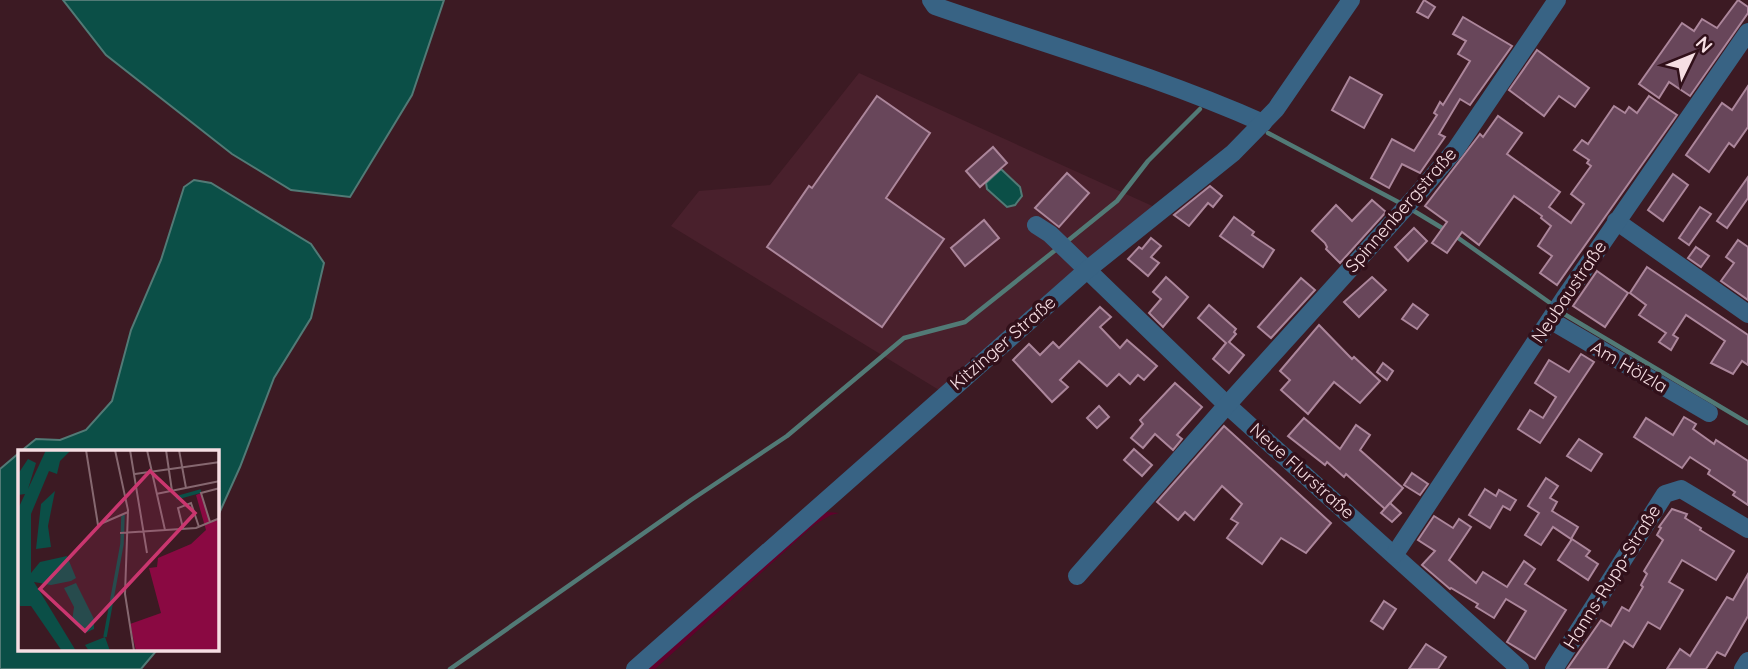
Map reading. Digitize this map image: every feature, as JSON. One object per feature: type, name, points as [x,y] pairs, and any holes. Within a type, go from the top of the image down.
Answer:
[{"type":"street","points":[[931,0],[935,6],[1147,79],[1263,123]]},
{"type":"street","name":"Kitzinger Straße","points":[[635,669],[1081,264],[1233,153],[1276,108],[1351,0]]},
{"type":"street","name":"Spinnenbergstraße","points":[[1077,576],[1456,149],[1557,0]]},
{"type":"street","name":"Neubaustraße","points":[[1395,554],[1616,221],[1748,32]]},
{"type":"street","points":[[1616,221],[1748,314]]},
{"type":"street","name":"Neue Flurstraße","points":[[1043,230],[1227,405],[1520,669]]},
{"type":"street","name":"Am Hölzla","points":[[1550,320],[1709,413]]},
{"type":"street","name":"Hanns-Rupp-Straße","points":[[1554,669],[1665,494],[1681,489],[1748,528]]},
{"type":"street","points":[[1743,669],[1748,661]]},
{"type":"shaded area","points":[[63,0],[444,0],[412,95],[350,197],[291,190],[232,154],[106,55]]},
{"type":"shaded area","points":[[859,73],[1159,209],[939,390],[671,226],[699,191],[770,185]]},
{"type":"shaded area","points":[[1001,169],[1020,187],[1022,196],[1015,205],[1007,207],[987,189],[986,183]]},
{"type":"shaded area","points":[[194,180],[211,183],[311,244],[324,263],[311,318],[274,378],[219,514],[219,450],[22,450],[36,439],[60,440],[86,430],[112,401],[131,330],[161,260],[184,187]]},
{"type":"shaded area","points":[[18,454],[18,652],[155,652],[141,669],[0,669],[0,469]]},
{"type":"shaded area","points":[[827,512],[839,513],[814,525],[655,669],[644,669],[817,516]]},
{"type":"building","points":[[1424,0],[1435,7],[1428,18],[1417,12]]},
{"type":"building","points":[[1738,0],[1748,7],[1748,13],[1690,96],[1669,82],[1659,98],[1639,84],[1682,23],[1694,31],[1702,19],[1717,28]]},
{"type":"building","points":[[1463,17],[1512,46],[1470,105],[1460,99],[1439,134],[1445,137],[1420,173],[1402,164],[1389,188],[1371,178],[1392,139],[1414,151],[1437,115],[1434,113],[1440,102],[1443,105],[1470,61],[1458,54],[1466,41],[1453,34]]},
{"type":"building","points":[[1537,50],[1589,88],[1575,107],[1559,96],[1544,116],[1509,90]]},
{"type":"building","points":[[1350,77],[1382,95],[1364,128],[1332,110]]},
{"type":"building","points":[[1748,86],[1748,127],[1734,147],[1729,143],[1709,172],[1686,155],[1722,103],[1732,110]]},
{"type":"building","points":[[877,96],[930,133],[886,198],[944,239],[882,327],[767,247]]},
{"type":"building","points":[[1649,96],[1677,115],[1557,285],[1540,273],[1552,256],[1538,246],[1551,226],[1514,196],[1479,245],[1462,232],[1447,253],[1432,243],[1447,222],[1425,206],[1480,134],[1483,137],[1498,116],[1522,133],[1507,154],[1560,192],[1549,207],[1571,223],[1584,204],[1571,194],[1591,166],[1587,163],[1589,160],[1574,150],[1582,140],[1588,144],[1614,106],[1625,113],[1629,107],[1637,113]]},
{"type":"building","points":[[993,147],[1007,163],[980,187],[966,171]]},
{"type":"building","points":[[1067,173],[1089,193],[1059,227],[1035,208]]},
{"type":"building","points":[[1673,174],[1688,185],[1663,221],[1648,210]]},
{"type":"building","points":[[1748,177],[1748,198],[1727,228],[1717,221]]},
{"type":"building","points":[[1210,186],[1222,196],[1213,207],[1208,203],[1189,226],[1174,215]]},
{"type":"building","points":[[1372,200],[1386,212],[1340,263],[1312,231],[1336,205],[1352,221]]},
{"type":"building","points":[[1700,207],[1711,214],[1689,245],[1679,238]]},
{"type":"building","points":[[1234,217],[1254,232],[1252,235],[1274,250],[1263,267],[1220,236]]},
{"type":"building","points":[[984,220],[999,238],[965,266],[951,248]]},
{"type":"building","points":[[1414,228],[1427,241],[1408,261],[1395,247]]},
{"type":"building","points":[[1151,238],[1161,246],[1151,257],[1159,263],[1148,276],[1128,259]]},
{"type":"building","points":[[1738,240],[1748,247],[1748,300],[1721,281],[1734,263],[1726,257]]},
{"type":"building","points":[[1696,247],[1709,256],[1701,267],[1688,258]]},
{"type":"building","points":[[1647,267],[1748,335],[1748,365],[1742,361],[1733,374],[1711,363],[1725,341],[1686,315],[1673,335],[1678,338],[1671,350],[1659,342],[1666,333],[1639,315],[1646,305],[1630,293]]},
{"type":"building","points":[[1597,271],[1628,293],[1605,327],[1573,306]]},
{"type":"building","points":[[1166,277],[1188,297],[1163,327],[1149,313],[1161,299],[1153,292]]},
{"type":"building","points":[[1372,277],[1386,290],[1359,317],[1344,302]]},
{"type":"building","points":[[1301,278],[1315,290],[1271,338],[1258,327]]},
{"type":"building","points":[[1413,304],[1428,315],[1417,329],[1402,319]]},
{"type":"building","points":[[1209,305],[1236,329],[1236,334],[1229,342],[1244,355],[1229,373],[1213,359],[1226,343],[1198,318]]},
{"type":"building","points":[[1100,307],[1111,317],[1100,327],[1120,348],[1127,340],[1157,366],[1144,380],[1138,375],[1130,384],[1119,374],[1107,386],[1079,361],[1060,380],[1068,387],[1052,402],[1013,360],[1029,344],[1040,355],[1053,342],[1059,348]]},
{"type":"building","points":[[1319,325],[1352,359],[1354,357],[1380,381],[1360,403],[1334,382],[1308,414],[1281,390],[1290,380],[1280,371]]},
{"type":"building","points":[[1581,354],[1594,362],[1540,443],[1518,429],[1530,410],[1543,418],[1556,397],[1535,383],[1549,360],[1569,372]]},
{"type":"building","points":[[1383,363],[1393,371],[1387,380],[1377,372]]},
{"type":"building","points":[[1175,383],[1202,407],[1177,435],[1182,439],[1173,450],[1155,434],[1143,448],[1131,438],[1143,424],[1140,420]]},
{"type":"building","points":[[1099,406],[1109,417],[1097,428],[1087,418]]},
{"type":"building","points":[[1684,417],[1696,424],[1693,429],[1714,444],[1716,440],[1748,461],[1748,505],[1733,495],[1735,492],[1708,474],[1710,470],[1690,457],[1682,468],[1634,437],[1646,418],[1673,435]]},
{"type":"building","points":[[1304,418],[1340,449],[1356,425],[1370,435],[1360,450],[1403,488],[1385,509],[1346,474],[1344,477],[1327,462],[1325,465],[1288,436]]},
{"type":"building","points":[[1224,426],[1331,523],[1306,553],[1281,538],[1262,564],[1227,538],[1238,523],[1231,519],[1242,504],[1222,486],[1194,520],[1185,512],[1178,520],[1157,502]]},
{"type":"building","points":[[1579,439],[1602,454],[1591,471],[1567,456]]},
{"type":"building","points":[[1134,449],[1152,465],[1142,476],[1124,460]]},
{"type":"building","points":[[1412,473],[1428,484],[1420,495],[1404,485]]},
{"type":"building","points":[[1546,478],[1558,486],[1550,498],[1557,502],[1552,511],[1578,527],[1571,539],[1553,527],[1541,545],[1525,535],[1539,513],[1528,506]]},
{"type":"building","points":[[1485,489],[1496,496],[1499,490],[1516,500],[1510,510],[1503,506],[1490,528],[1469,515]]},
{"type":"building","points":[[1390,503],[1401,513],[1392,522],[1381,513]]},
{"type":"building","points":[[1672,509],[1687,514],[1685,518],[1701,528],[1700,530],[1734,551],[1716,580],[1682,560],[1669,582],[1683,590],[1660,629],[1648,622],[1633,647],[1624,641],[1607,669],[1567,669],[1601,620],[1611,626],[1622,607],[1629,611],[1643,587],[1641,585],[1647,574],[1644,571],[1663,540],[1657,535],[1661,528],[1659,527]]},
{"type":"building","points":[[1434,516],[1453,528],[1459,519],[1471,527],[1449,560],[1476,583],[1483,572],[1507,587],[1524,561],[1535,569],[1525,584],[1566,610],[1535,659],[1507,642],[1526,611],[1506,599],[1494,618],[1476,607],[1478,604],[1450,589],[1422,565],[1435,551],[1418,540]]},
{"type":"building","points":[[1572,539],[1590,551],[1586,556],[1598,564],[1588,580],[1558,560]]},
{"type":"building","points":[[1748,574],[1748,616],[1725,656],[1717,652],[1706,669],[1667,669],[1680,649],[1690,656],[1727,597],[1733,600]]},
{"type":"building","points":[[1384,601],[1396,609],[1383,629],[1371,621]]},
{"type":"building","points":[[1426,644],[1446,657],[1438,669],[1409,669]]},
{"type":"waterway","points":[[1065,243],[1117,201],[1148,161],[1200,109]]},
{"type":"waterway","points":[[1268,133],[1402,204]]},
{"type":"waterway","points":[[1409,208],[1447,231]]},
{"type":"waterway","points":[[1454,235],[1553,305]]},
{"type":"waterway","points":[[450,669],[787,436],[904,338],[965,322],[1058,248]]},
{"type":"waterway","points":[[1559,311],[1748,423]]}]
